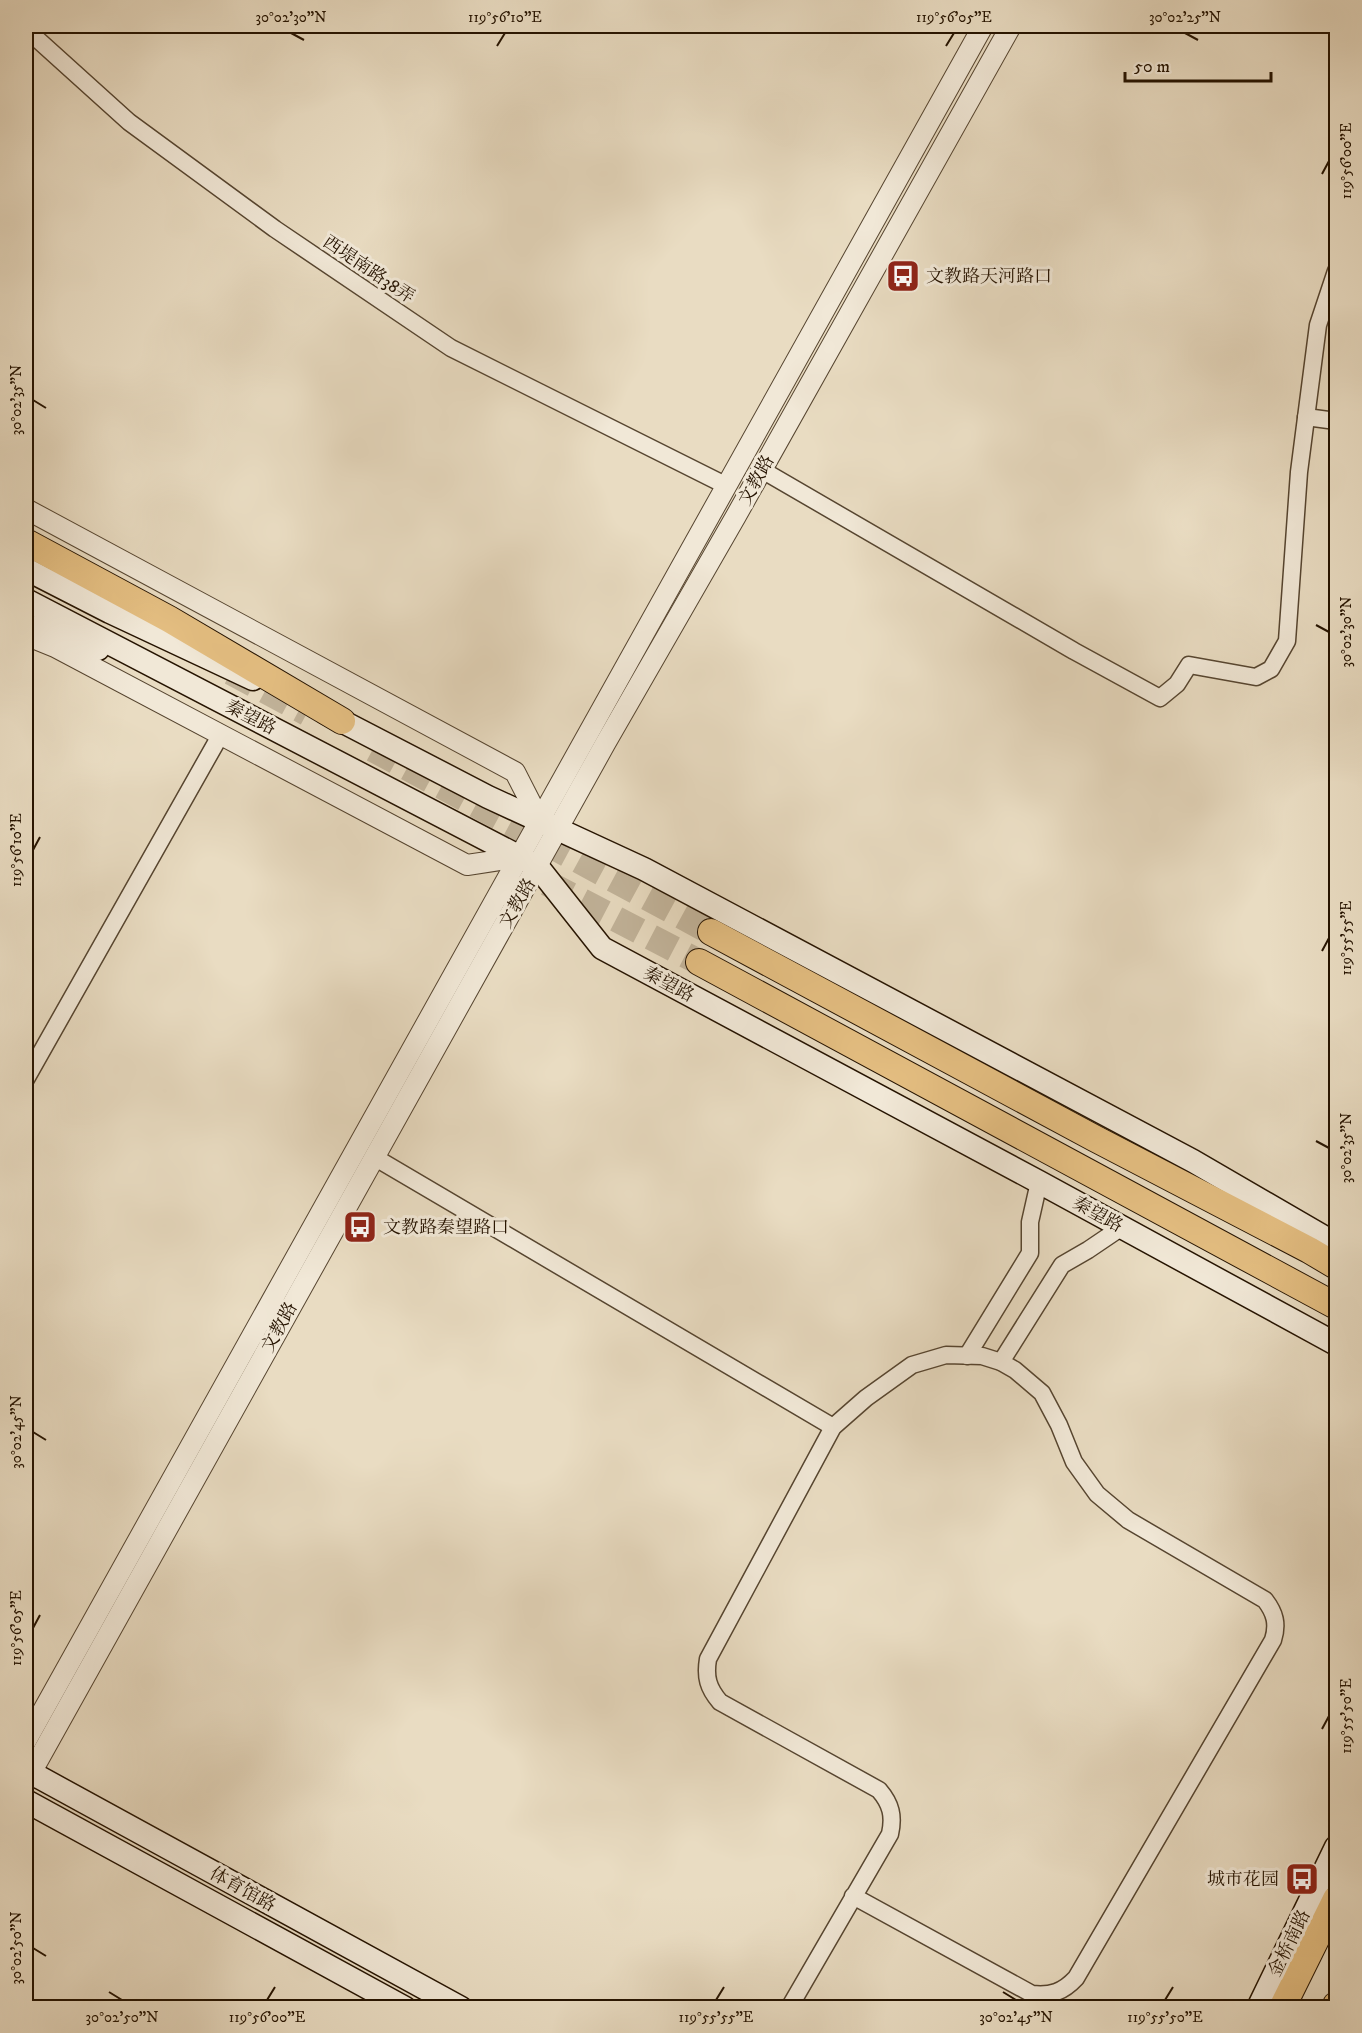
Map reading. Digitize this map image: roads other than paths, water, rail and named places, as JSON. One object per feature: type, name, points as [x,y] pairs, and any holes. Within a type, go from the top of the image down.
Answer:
[{"type":"main road","points":[[26,542],[169,619],[342,721]]},
{"type":"main road","name":"秦望路","points":[[26,569],[110,612],[342,721],[488,797],[644,869],[1193,1161],[1336,1244]]},
{"type":"main road","name":"秦望路","points":[[26,600],[529,862],[602,948],[1336,1344]]},
{"type":"main road","points":[[26,625],[157,668]]},
{"type":"main road","points":[[711,932],[1336,1266]]},
{"type":"main road","name":"秦望路","points":[[699,962],[1336,1306]]},
{"type":"main road","name":"体育馆路","points":[[27,1775],[461,2007]]},
{"type":"main road","name":"体育馆路","points":[[26,1801],[405,2007]]},
{"type":"main road","name":"金桥南路","points":[[1258,2007],[1336,1847]]},
{"type":"main road","name":"金桥南路","points":[[1282,2007],[1336,1899]]},
{"type":"street","name":"文教路","points":[[549,825],[762,470],[1011,26]]},
{"type":"street","name":"文教路","points":[[27,1775],[374,1157],[727,486],[976,29]]},
{"type":"street","name":"西堤南路38弄","points":[[26,30],[129,122],[275,229],[451,348],[727,486]]},
{"type":"street","points":[[762,470],[1074,651],[1160,698],[1177,684],[1189,665],[1256,677],[1271,669],[1287,641],[1299,472],[1318,325],[1336,271]]},
{"type":"street","points":[[1306,417],[1336,421]]},
{"type":"street","points":[[26,509],[514,772],[549,825]]},
{"type":"street","points":[[26,635],[55,647],[467,865],[529,862]]},
{"type":"street","points":[[26,1079],[221,734]]},
{"type":"street","name":"文教路","points":[[26,1741],[529,862]]},
{"type":"street","points":[[374,1157],[833,1427]]},
{"type":"street","points":[[967,1356],[1030,1253],[1030,1222],[1039,1182]]},
{"type":"street","points":[[1001,1362],[1062,1265],[1089,1251],[1122,1227]]},
{"type":"street","points":[[789,2007],[853,1896],[891,1834],[893,1822],[891,1810],[879,1790],[720,1702],[707,1683],[708,1659],[833,1427],[866,1398],[912,1365],[946,1354],[982,1356],[1001,1362],[1015,1370],[1042,1393],[1059,1425],[1074,1462],[1097,1494],[1128,1520],[1265,1600],[1272,1609],[1276,1630],[1273,1640],[1088,1958],[1067,1988],[1057,1994],[1044,1996],[1032,1994],[853,1896]]},
{"type":"tunnel","points":[[231,672],[307,713]]},
{"type":"tunnel","points":[[373,749],[711,932]]},
{"type":"tunnel","points":[[547,883],[699,962]]},
{"type":"place","name":"文教路天河路口","points":[[903,276]]},
{"type":"place","name":"文教路秦望路口","points":[[360,1227]]},
{"type":"place","name":"城市花园","points":[[1302,1879]]}]
